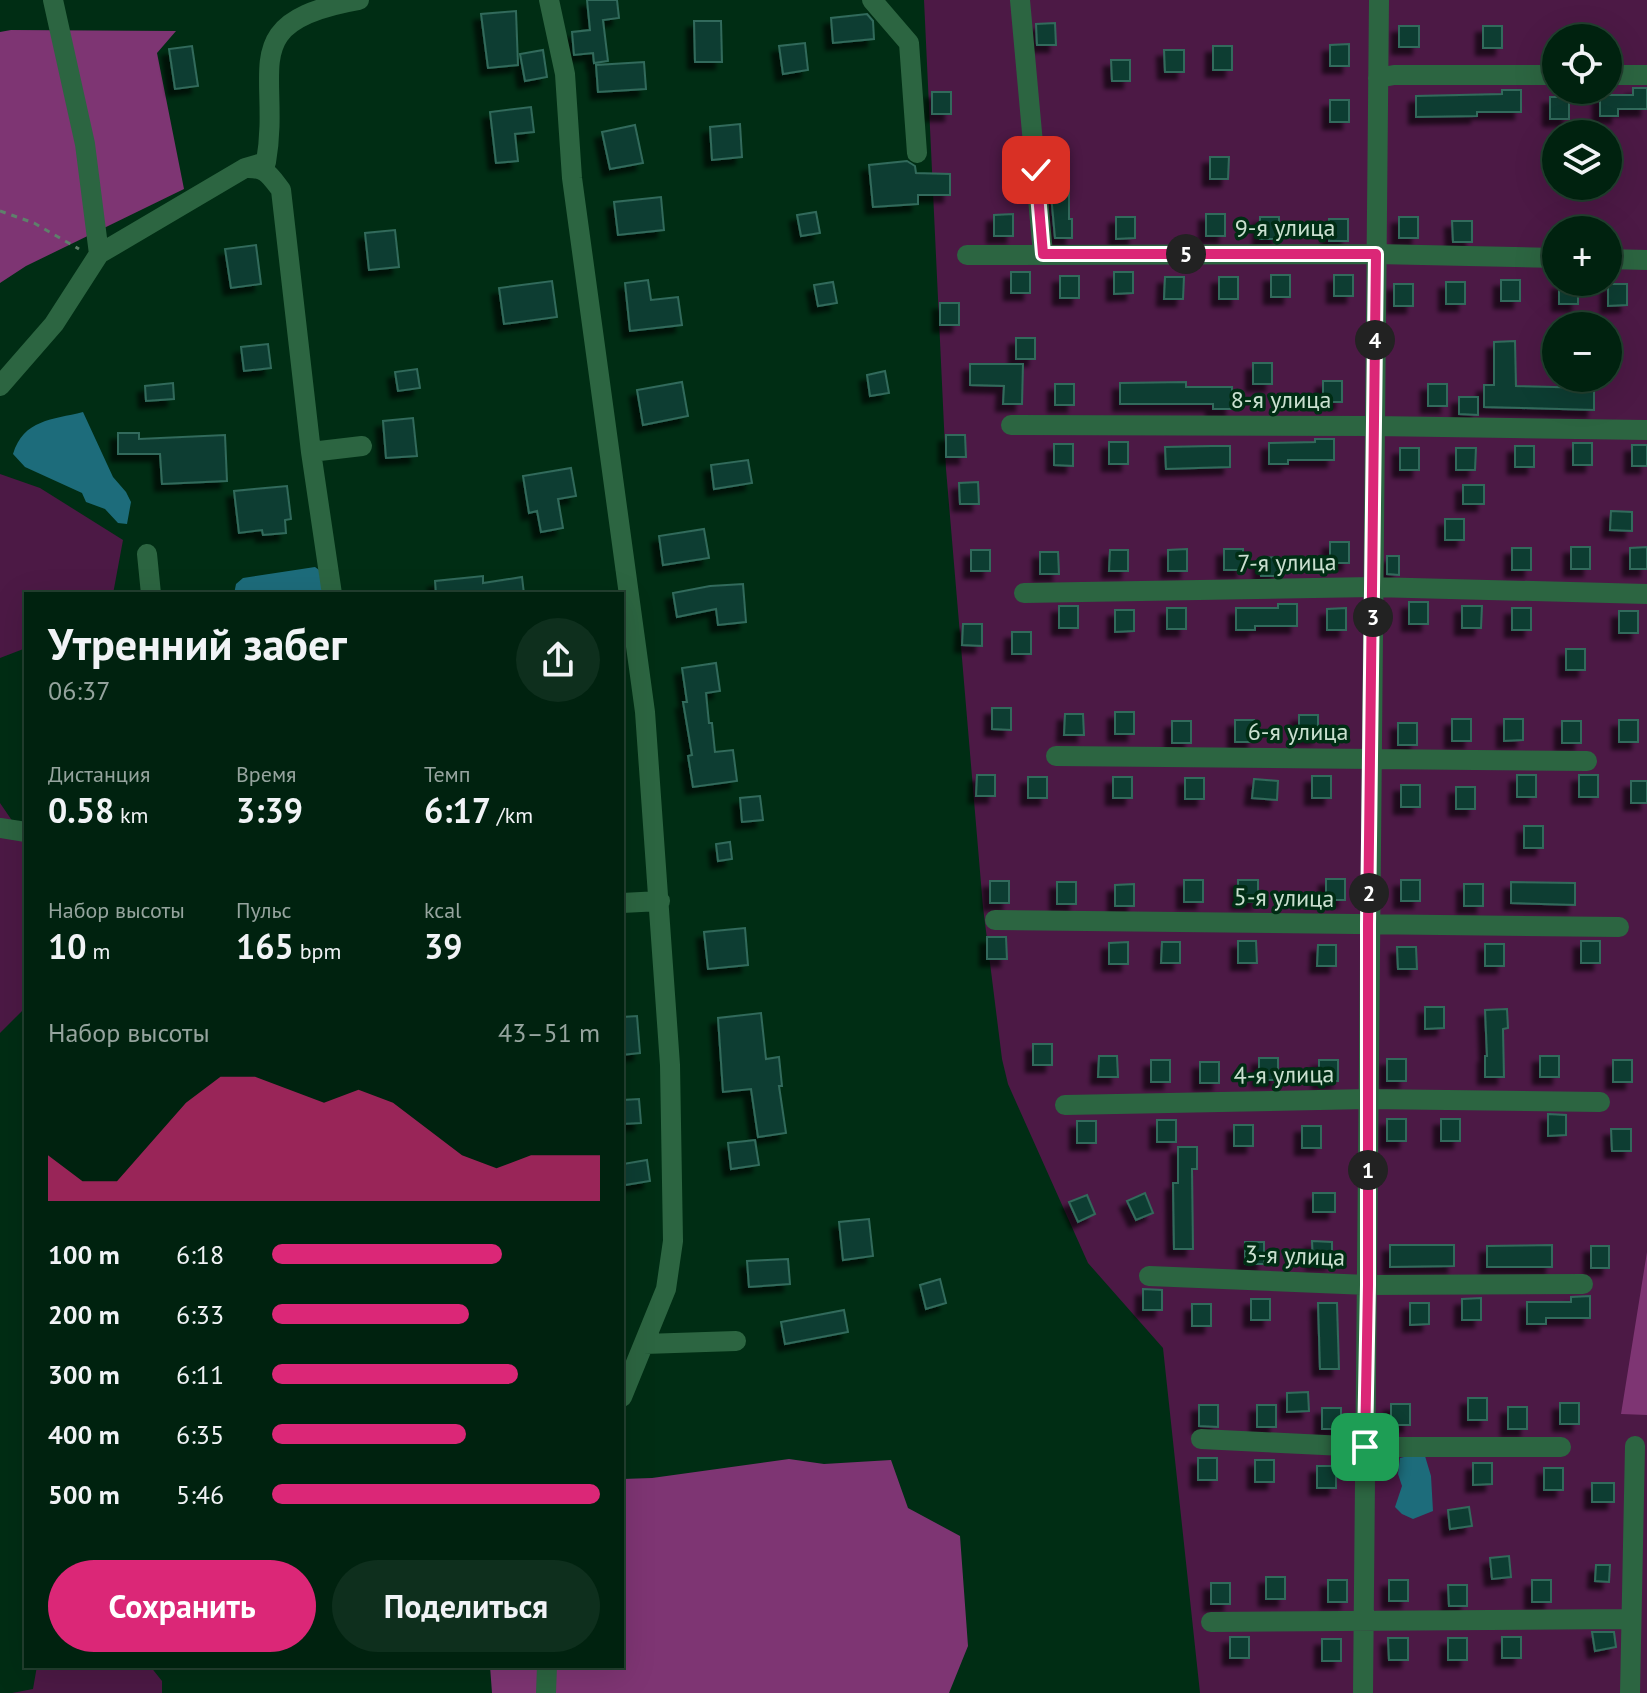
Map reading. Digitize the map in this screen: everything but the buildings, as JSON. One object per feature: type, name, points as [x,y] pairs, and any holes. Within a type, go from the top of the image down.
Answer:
[{"type":"street","points":[[53,0],[85,144],[96,259]]},
{"type":"street","points":[[0,386],[54,324],[96,259],[245,168],[266,162],[271,134],[269,61],[276,36],[297,17],[359,0]]},
{"type":"street","points":[[549,0],[565,74],[572,178],[645,712],[670,1065],[673,1241],[666,1289],[624,1392]]},
{"type":"street","points":[[872,0],[909,43],[917,153]]},
{"type":"street","points":[[1020,0],[1043,254]]},
{"type":"street","points":[[1363,1693],[1379,0]]},
{"type":"street","points":[[1378,78],[1394,75],[1542,75]]},
{"type":"street","points":[[1622,75],[1647,75]]},
{"type":"street","points":[[245,168],[258,167],[269,174],[281,190],[311,452],[332,592]]},
{"type":"street","name":"9-я улица","points":[[967,255],[1376,254],[1542,258]]},
{"type":"street","points":[[1622,259],[1647,260]]},
{"type":"street","name":"8-я улица","points":[[1011,425],[1647,430]]},
{"type":"street","points":[[311,452],[362,446]]},
{"type":"street","points":[[147,554],[151,592]]},
{"type":"street","name":"7-я улица","points":[[1024,593],[1373,587],[1647,594]]},
{"type":"street","name":"6-я улица","points":[[1056,756],[1587,761]]},
{"type":"street","points":[[0,828],[24,832]]},
{"type":"street","points":[[624,903],[660,901]]},
{"type":"street","name":"5-я улица","points":[[995,920],[1619,927]]},
{"type":"street","name":"4-я улица","points":[[1065,1105],[1368,1099],[1600,1102]]},
{"type":"street","name":"3-я улица","points":[[1149,1276],[1368,1285],[1583,1284]]},
{"type":"street","points":[[644,1344],[736,1341]]},
{"type":"street","points":[[1201,1439],[1365,1447],[1561,1447]]},
{"type":"street","points":[[1630,1693],[1629,1619],[1635,1446]]},
{"type":"street","points":[[1211,1622],[1629,1619]]},
{"type":"street","points":[[546,1693],[547,1668]]},
{"type":"path","points":[[0,211],[34,223],[96,259]]},
{"type":"shaded area","points":[[924,0],[1647,0],[1647,1693],[1200,1693],[1163,1348],[1088,1263],[1008,1084],[1002,1059],[983,907],[946,469]]},
{"type":"shaded area","points":[[176,31],[157,53],[184,189],[26,266],[0,283],[0,32]]},
{"type":"shaded area","points":[[0,474],[40,488],[123,540],[113,592],[24,592],[24,649],[0,658]]},
{"type":"shaded area","points":[[0,803],[24,838],[24,1009],[0,1033]]},
{"type":"shaded area","points":[[1647,1252],[1647,1415],[1621,1414]]},
{"type":"shaded area","points":[[789,1459],[824,1464],[891,1460],[908,1508],[960,1536],[968,1646],[949,1693],[492,1693],[490,1668],[624,1668],[624,1479],[652,1478]]},
{"type":"shaded area","points":[[37,1668],[152,1668],[162,1681],[162,1693],[12,1693],[33,1689]]},
{"type":"water","points":[[83,412],[113,477],[131,502],[127,524],[118,523],[105,509],[86,502],[82,493],[25,467],[13,454],[18,442],[32,427]]},
{"type":"water","points":[[315,567],[322,572],[327,592],[234,592],[236,584],[243,578]]},
{"type":"water","points":[[1425,1456],[1431,1476],[1433,1511],[1413,1519],[1395,1507],[1402,1486],[1398,1474],[1400,1458]]},
{"type":"route","points":[[1036,170],[1043,254],[1376,254],[1365,1447]]}]
